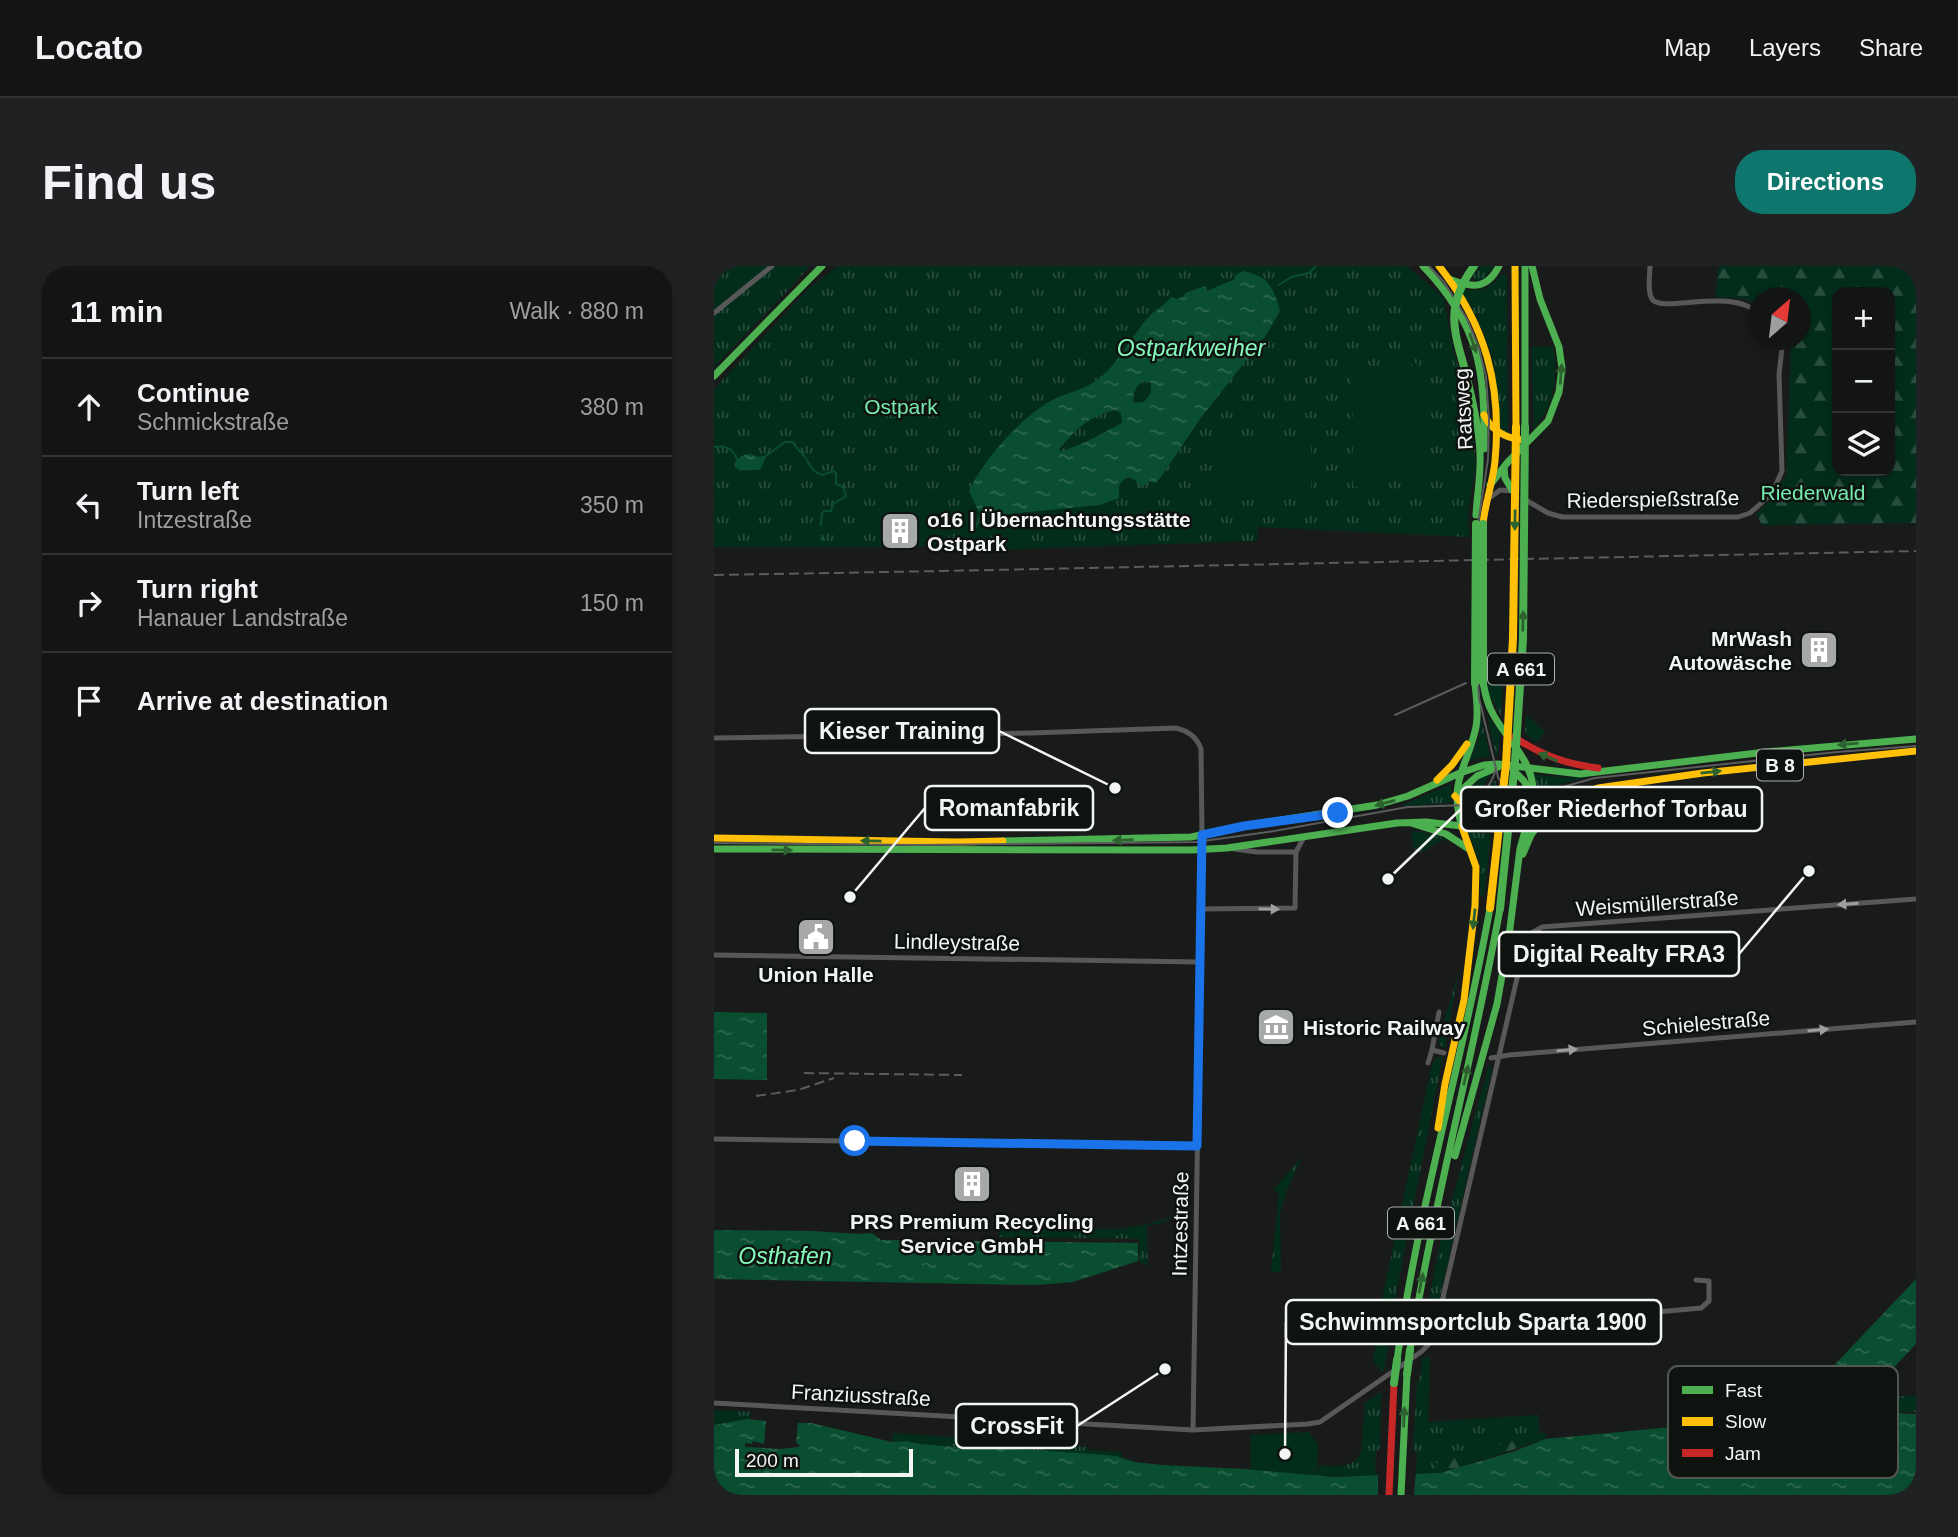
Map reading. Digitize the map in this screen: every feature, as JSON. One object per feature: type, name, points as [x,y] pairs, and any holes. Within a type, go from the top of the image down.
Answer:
[{"type":"main road","points":[[714,376],[822,266]]},
{"type":"main road","name":"Ratsweg","points":[[1423,266],[1450,298],[1468,330],[1481,372],[1484,394],[1483,467],[1478,521]]},
{"type":"main road","name":"Ratsweg","points":[[1439,266],[1473,316],[1487,353],[1494,387],[1494,463],[1486,502],[1478,521]]},
{"type":"main road","points":[[1435,1160],[1439,1115],[1470,961],[1476,888],[1476,867],[1458,816],[1455,796],[1477,716],[1480,445],[1477,415],[1455,336],[1453,314],[1459,290],[1474,266]]},
{"type":"main road","points":[[1450,279],[1469,286],[1483,285],[1492,279],[1499,266]]},
{"type":"main road","name":"A 661","points":[[1515,266],[1521,427]]},
{"type":"main road","name":"A 661","points":[[1401,1495],[1410,1350],[1421,1282],[1486,986],[1495,909],[1513,638],[1525,266]]},
{"type":"main road","points":[[1490,485],[1548,421],[1556,402],[1562,368],[1559,346],[1539,299],[1532,266]]},
{"type":"main road","points":[[1484,415],[1495,431],[1509,439],[1522,440],[1537,434]]},
{"type":"main road","points":[[1504,467],[1505,478],[1511,490]]},
{"type":"main road","points":[[1436,1213],[1492,1022],[1509,936],[1520,849],[1532,803],[1528,768],[1520,752],[1488,708],[1479,682]]},
{"type":"main road","points":[[1496,721],[1514,737],[1550,759],[1610,770]]},
{"type":"main road","points":[[1430,787],[1452,765],[1475,731]]},
{"type":"main road","name":"B 8","points":[[1528,768],[1569,774],[1916,738]]},
{"type":"main road","name":"B 8","points":[[1462,827],[1512,827],[1588,790],[1615,785],[1717,771],[1916,751]]},
{"type":"main road","points":[[714,838],[1019,842],[1191,837],[1377,805],[1408,796],[1484,765],[1528,768]]},
{"type":"main road","points":[[1455,796],[1477,776],[1506,765]]},
{"type":"main road","points":[[1506,765],[1527,785],[1532,803]]},
{"type":"main road","points":[[1455,796],[1479,821],[1495,829],[1514,819],[1532,803]]},
{"type":"main road","points":[[1516,888],[1524,850],[1531,835],[1552,806]]},
{"type":"main road","points":[[714,849],[1202,850],[1411,823],[1462,827]]},
{"type":"main road","points":[[1411,823],[1452,837],[1472,852]]},
{"type":"main road","points":[[1202,835],[1202,850]]},
{"type":"main road","name":"A 661","points":[[1389,1495],[1394,1382],[1408,1286],[1495,909]]},
{"type":"street","points":[[714,313],[772,266]]},
{"type":"street","points":[[1650,266],[1651,297],[1657,303],[1667,305],[1686,302],[1735,302],[1748,305]]},
{"type":"street","name":"Riederspießstraße","points":[[1511,490],[1542,510],[1562,517],[1738,517],[1751,513],[1774,489],[1782,471],[1779,374],[1782,350]]},
{"type":"street","points":[[1486,502],[1498,491],[1511,490]]},
{"type":"street","points":[[714,738],[1184,730],[1192,734],[1201,749],[1202,835]]},
{"type":"street","points":[[1200,909],[1295,908],[1296,852],[1304,837]]},
{"type":"street","points":[[1227,848],[1257,852],[1296,852]]},
{"type":"street","name":"Intzestraße","points":[[1192,1430],[1202,850]]},
{"type":"street","name":"Weismüllerstraße","points":[[1435,1332],[1526,942],[1532,933],[1542,927],[1916,899]]},
{"type":"street","name":"Lindleystraße","points":[[714,955],[1199,962]]},
{"type":"street","points":[[1428,1063],[1439,1012]]},
{"type":"street","name":"Schielestraße","points":[[1492,1058],[1916,1022]]},
{"type":"street","points":[[1432,1050],[1444,1053]]},
{"type":"street","points":[[714,1139],[1197,1146]]},
{"type":"street","points":[[1435,1332],[1701,1308],[1709,1301],[1709,1281],[1696,1280]]},
{"type":"street","name":"Franziusstraße","points":[[714,1403],[1192,1430],[1308,1424],[1320,1422],[1421,1352],[1435,1332]]},
{"type":"green space","points":[[724,266],[808,266],[714,367],[714,275]]},
{"type":"green space","name":"Ostpark","points":[[838,266],[1407,266],[1444,298],[1451,340],[1469,406],[1476,466],[1468,512],[1469,537],[1258,527],[1257,541],[959,551],[959,543],[893,547],[714,547],[714,389],[809,288]]},
{"type":"green space","points":[[1481,266],[1494,266],[1484,279],[1475,281],[1472,276]]},
{"type":"green space","name":"Riederwald","points":[[1719,266],[1916,266],[1916,523],[1762,525],[1756,514],[1771,499],[1786,476],[1791,350],[1811,350],[1811,287],[1748,287],[1748,300],[1715,297]]},
{"type":"green space","points":[[1501,275],[1507,275],[1508,434],[1498,430],[1496,380],[1488,344],[1462,292],[1464,289],[1485,288]]},
{"type":"green space","points":[[1531,347],[1553,347],[1556,369],[1550,401],[1534,429]]},
{"type":"green space","points":[[1394,350],[1410,357],[1420,370],[1424,384],[1426,455],[1423,474],[1411,492],[1392,500],[1379,499],[1353,486],[1352,363],[1359,363],[1375,351]],"holes":[[[1389,353],[1407,360],[1418,375],[1358,375],[1370,359]],[[1359,474],[1418,474],[1406,489],[1388,495],[1371,490]]]},
{"type":"green space","points":[[1311,437],[1311,498],[1221,501],[1220,439]]},
{"type":"green space","points":[[1503,679],[1501,716],[1488,692],[1487,681]]},
{"type":"green space","points":[[1526,714],[1545,732],[1536,743],[1525,733]]},
{"type":"green space","points":[[1487,715],[1500,732],[1496,756]]},
{"type":"green space","points":[[1481,717],[1490,756],[1470,760],[1479,737]]},
{"type":"green space","points":[[1490,774],[1475,794],[1468,799],[1464,796],[1480,778]]},
{"type":"green space","points":[[1534,774],[1555,777],[1584,778],[1538,791]]},
{"type":"green space","points":[[1494,781],[1494,803],[1478,804],[1477,801]]},
{"type":"green space","points":[[1451,784],[1451,803],[1402,806],[1402,805]]},
{"type":"green space","points":[[1411,831],[1451,840],[1441,841],[1417,852],[1413,847]]},
{"type":"green space","points":[[1468,832],[1491,834],[1484,896],[1480,896],[1480,864]]},
{"type":"green space","points":[[1459,969],[1445,1049],[1439,1044],[1439,1040]]},
{"type":"green space","points":[[1443,1056],[1382,1372],[1373,1361],[1377,1338],[1374,1337],[1432,1064],[1436,1058]]},
{"type":"green space","points":[[1489,1064],[1492,1069],[1436,1314],[1425,1338],[1422,1338],[1439,1247]]},
{"type":"green space","points":[[1302,1157],[1280,1213],[1281,1272],[1271,1272],[1279,1194],[1273,1190]]},
{"type":"green space","points":[[1189,1206],[1189,1211],[1147,1226],[1148,1266],[1139,1262],[1139,1239],[999,1237],[999,1229],[1121,1229],[1169,1218]]},
{"type":"green space","points":[[1423,1357],[1430,1357],[1428,1422],[1538,1415],[1540,1433],[1434,1464],[1440,1473],[1416,1475],[1417,1453],[1413,1450],[1417,1382]]},
{"type":"green space","points":[[1381,1392],[1380,1449],[1376,1451],[1375,1473],[1379,1476],[1317,1476],[1319,1465],[1343,1466],[1358,1458],[1361,1452],[1363,1404]]},
{"type":"green space","points":[[1898,1396],[1916,1396],[1916,1412],[1898,1412]]},
{"type":"green space","points":[[714,1410],[751,1412],[750,1419],[714,1425]]},
{"type":"green space","points":[[1309,1432],[1318,1444],[1317,1476],[1251,1470],[1251,1435]]},
{"type":"green space","points":[[893,1433],[1122,1452],[1121,1458],[892,1442]]},
{"type":"green space","points":[[1546,1433],[1545,1439],[1452,1470],[1440,1473],[1434,1464]]},
{"type":"water","name":"Ostparkweiher","points":[[1243,271],[1264,280],[1272,289],[1280,311],[1266,335],[1200,419],[1155,483],[1150,481],[1141,488],[1136,481],[1127,478],[1119,486],[1119,498],[1100,505],[980,514],[969,491],[992,454],[1024,420],[1052,400],[1086,387],[1100,378],[1115,363],[1147,319],[1171,297],[1177,299],[1205,286],[1207,291],[1235,279],[1234,276]],"holes":[[[1145,381],[1151,383],[1151,393],[1144,402],[1134,403],[1135,390]],[[1115,410],[1121,413],[1122,423],[1060,452],[1059,449],[1084,424]]]},
{"type":"water","points":[[749,454],[760,457],[767,455],[760,470],[739,470],[734,466],[740,457]]},
{"type":"water","points":[[714,1012],[767,1013],[767,1080],[714,1079]]},
{"type":"water","name":"Osthafen","points":[[714,1230],[872,1233],[881,1240],[1138,1243],[1138,1261],[1073,1282],[1037,1285],[714,1279]]},
{"type":"water","points":[[1916,1279],[1916,1344],[1895,1366],[1833,1366]]},
{"type":"water","points":[[1898,1413],[1916,1414],[1916,1495],[714,1495],[714,1425],[747,1419],[766,1421],[764,1444],[753,1441],[752,1444],[745,1443],[745,1447],[799,1447],[796,1443],[798,1423],[811,1423],[892,1442],[1094,1454],[1162,1465],[1333,1477],[1440,1473],[1515,1451],[1545,1439],[1668,1427],[1668,1478],[1898,1478]]},
{"type":"pier","points":[[1416,1471],[1414,1495],[1378,1495],[1378,1475],[1375,1473]]},
{"type":"waterway","points":[[1279,285],[1291,277],[1309,273],[1316,266]]},
{"type":"waterway","points":[[767,455],[785,442],[793,442],[816,472],[822,475],[834,471],[836,473],[836,484],[843,487],[846,496],[833,504],[831,511],[822,513],[821,525]]},
{"type":"waterway","points":[[714,447],[728,448],[737,459]]},
{"type":"waterway","points":[[974,533],[980,514]]},
{"type":"waterway","points":[[822,535],[822,540]]},
{"type":"tram line","points":[[1429,266],[1444,282],[1467,319],[1479,348],[1486,377],[1488,459],[1478,524],[1479,698],[1498,777],[1510,791],[1527,797]]},
{"type":"tram line","points":[[1395,715],[1466,683]]},
{"type":"tram line","points":[[714,843],[918,845],[1196,842],[1408,807],[1500,804],[1595,778],[1916,746]]},
{"type":"tram line","points":[[1467,805],[1486,790],[1496,768]]},
{"type":"railway","points":[[714,575],[1916,551]]},
{"type":"railway","points":[[804,1073],[962,1075]]},
{"type":"railway","points":[[756,1096],[798,1090],[834,1078]]},
{"type":"traffic: fast","points":[[714,376],[822,266]]},
{"type":"traffic: fast","points":[[1423,266],[1442,288],[1468,329],[1480,372],[1484,449]]},
{"type":"traffic: fast","points":[[1466,373],[1454,318],[1459,293],[1474,266]]},
{"type":"traffic: fast","points":[[1449,279],[1478,285],[1489,279],[1499,266]]},
{"type":"traffic: fast","points":[[1525,266],[1525,427]]},
{"type":"traffic: fast","points":[[1490,485],[1507,463],[1548,421],[1559,392],[1562,368],[1559,347],[1540,299],[1532,266]]},
{"type":"traffic: fast","points":[[1466,373],[1479,444],[1476,515]]},
{"type":"traffic: fast","points":[[1500,909],[1515,762],[1523,639],[1525,427]]},
{"type":"traffic: fast","points":[[1504,467],[1505,478],[1512,490]]},
{"type":"traffic: fast","points":[[1475,683],[1476,524]]},
{"type":"traffic: fast","points":[[1483,524],[1483,682]]},
{"type":"traffic: fast","points":[[1483,682],[1491,710],[1522,757],[1531,776],[1533,795],[1528,820]]},
{"type":"traffic: fast","points":[[1462,827],[1457,797],[1460,775],[1476,727],[1475,683]]},
{"type":"traffic: fast","points":[[1003,841],[1191,837],[1377,805],[1408,796],[1484,765],[1498,764],[1580,774],[1766,752],[1916,739]]},
{"type":"traffic: fast","points":[[1455,796],[1477,776],[1498,767]]},
{"type":"traffic: fast","points":[[1513,770],[1524,781],[1530,793]]},
{"type":"traffic: fast","points":[[1506,825],[1531,804]]},
{"type":"traffic: fast","points":[[1523,854],[1531,835],[1552,806]]},
{"type":"traffic: fast","points":[[1455,1156],[1497,1004],[1520,849],[1528,820]]},
{"type":"traffic: fast","points":[[714,849],[1191,850],[1227,848],[1397,823],[1426,822],[1462,826]]},
{"type":"traffic: fast","points":[[1411,823],[1446,834],[1469,849]]},
{"type":"traffic: fast","points":[[1397,1360],[1417,1246],[1490,908]]},
{"type":"traffic: fast","points":[[1410,1350],[1430,1239],[1500,909]]},
{"type":"traffic: fast","points":[[1407,1374],[1410,1350]]},
{"type":"traffic: fast","points":[[1394,1383],[1397,1360]]},
{"type":"traffic: fast","points":[[1401,1495],[1407,1374]]},
{"type":"traffic: slow","points":[[1439,266],[1469,311],[1479,334],[1493,382],[1497,434],[1493,477],[1483,524]]},
{"type":"traffic: slow","points":[[1515,266],[1516,427]]},
{"type":"traffic: slow","points":[[1484,415],[1500,433],[1522,440]]},
{"type":"traffic: slow","points":[[1490,908],[1506,764],[1513,638],[1516,427]]},
{"type":"traffic: slow","points":[[1437,780],[1467,744]]},
{"type":"traffic: slow","points":[[1462,826],[1497,829],[1518,825],[1566,799],[1598,788],[1703,773],[1916,751]]},
{"type":"traffic: slow","points":[[1455,796],[1475,818],[1488,827]]},
{"type":"traffic: slow","points":[[1438,1128],[1464,1000],[1475,906],[1476,867],[1462,827]]},
{"type":"traffic: slow","points":[[714,838],[1003,841]]},
{"type":"traffic: jam","points":[[1514,737],[1554,758],[1598,768]]},
{"type":"traffic: jam","points":[[1389,1495],[1394,1383]]},
{"type":"place","name":"o16 | Übernachtungsstätte Ostpark","points":[[900,531]]},
{"type":"place","name":"MrWash Autowäsche","points":[[1819,650]]},
{"type":"place","name":"Kieser Training","points":[[1115,788]]},
{"type":"place","name":"Digital Realty FRA3","points":[[1809,871]]},
{"type":"place","name":"Großer Riederhof Torbau","points":[[1388,879]]},
{"type":"place","name":"Romanfabrik","points":[[850,897]]},
{"type":"place","name":"Union Halle","points":[[816,937]]},
{"type":"place","name":"Historic Railway","points":[[1276,1027]]},
{"type":"place","name":"PRS Premium Recycling Service GmbH","points":[[972,1184]]},
{"type":"place","name":"CrossFit","points":[[1165,1369]]},
{"type":"place","name":"Schwimmsportclub Sparta 1900","points":[[1285,1454]]},
{"type":"route","points":[[855,1141],[1197,1146],[1202,835],[1244,826],[1338,813]]}]
